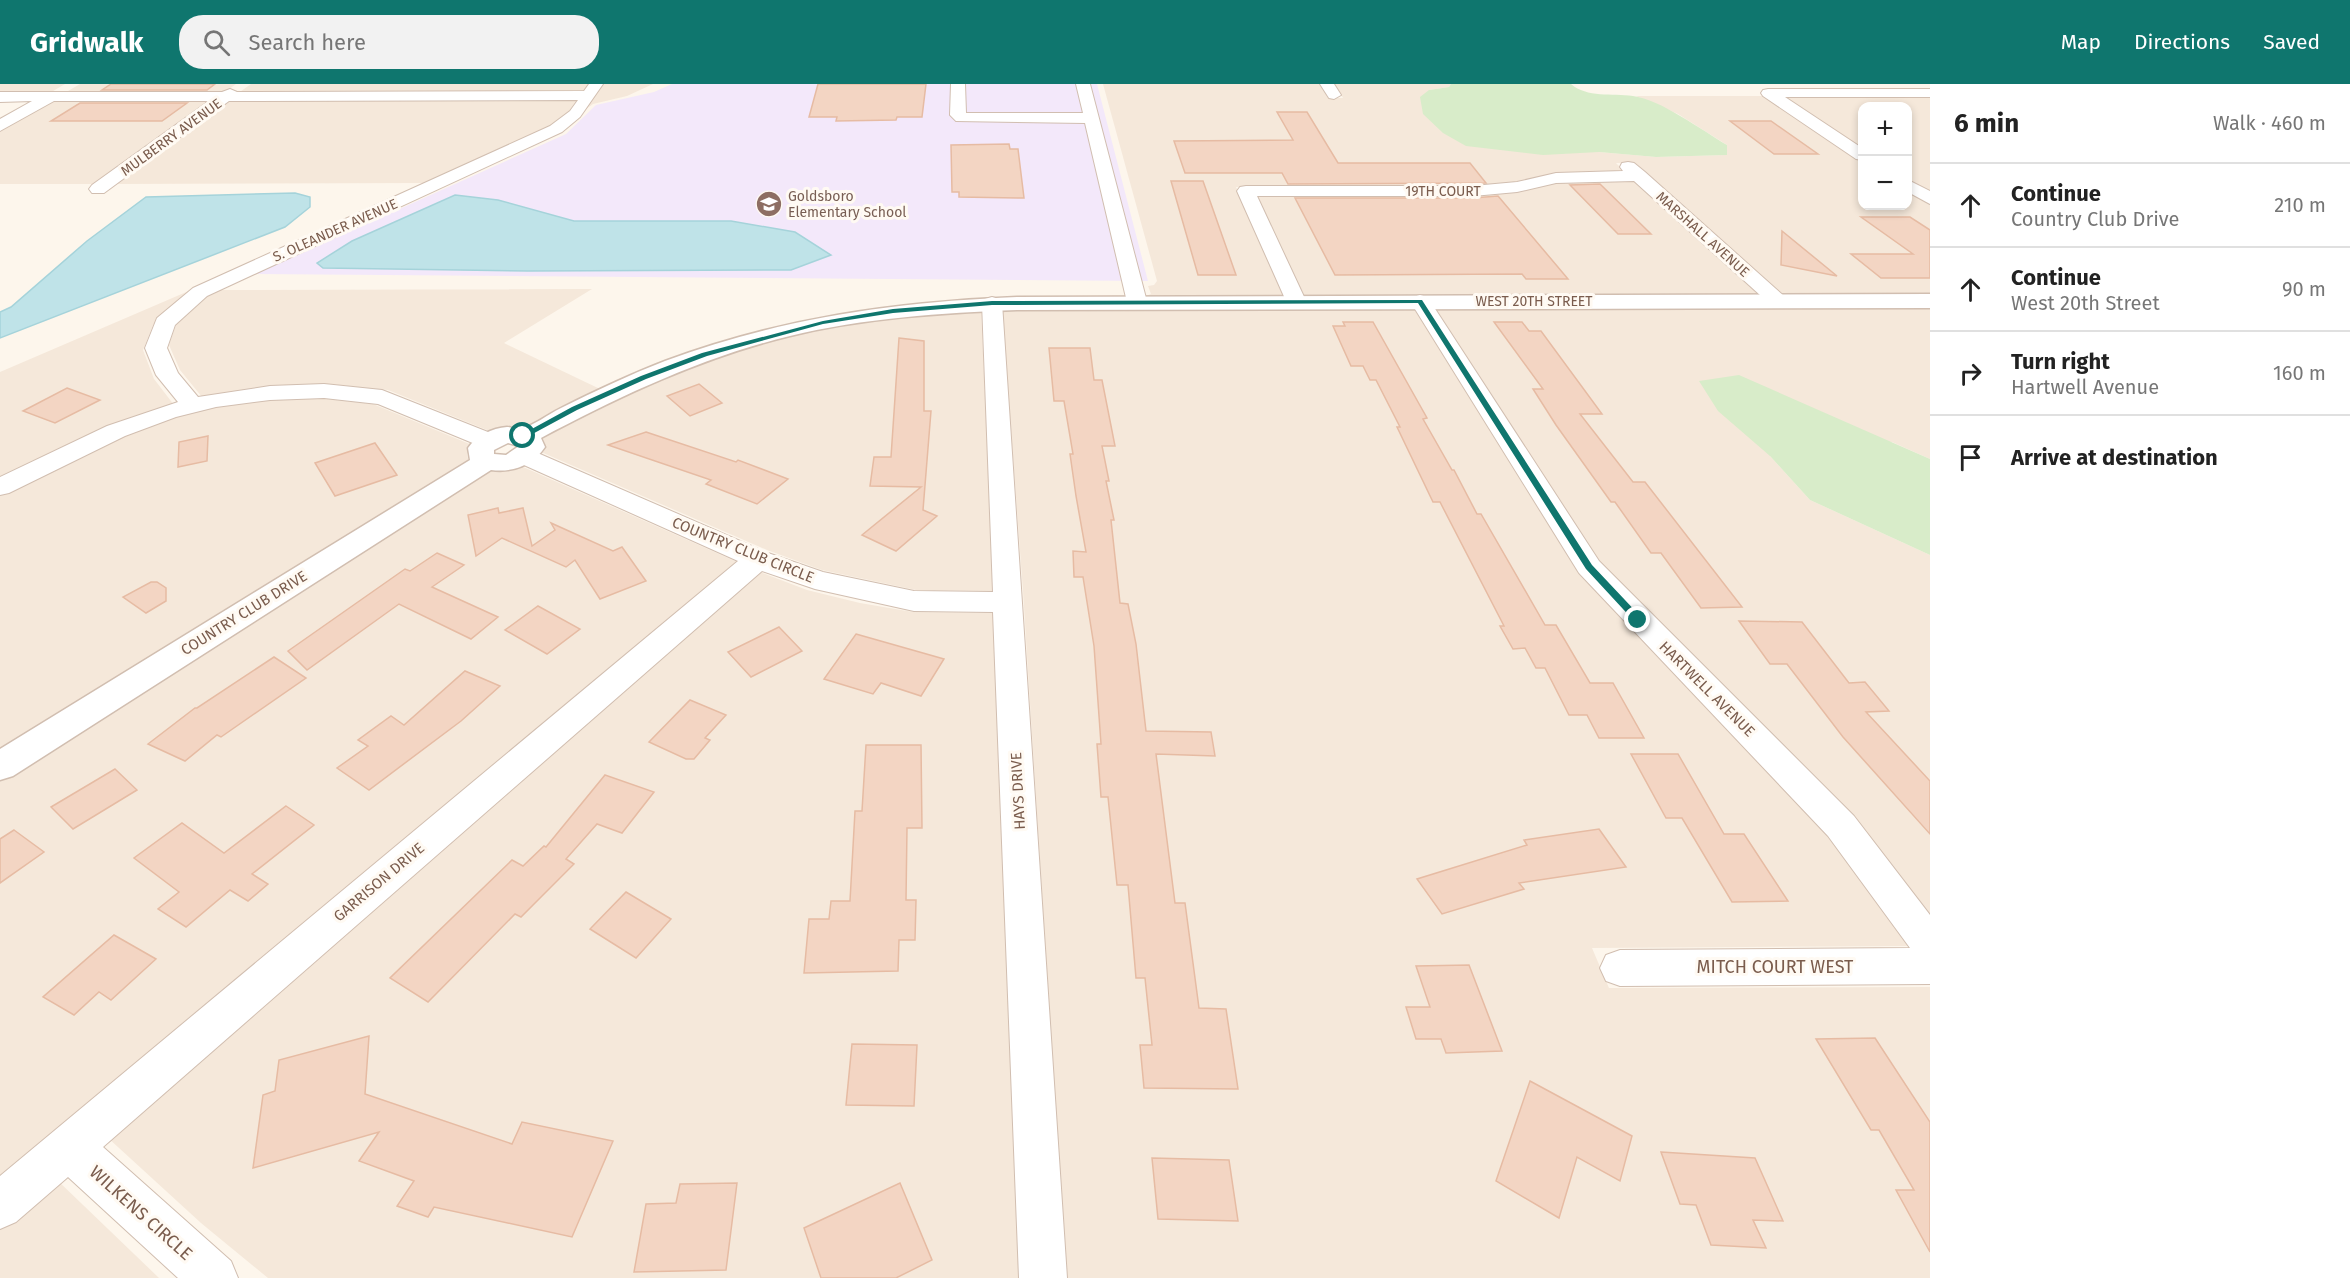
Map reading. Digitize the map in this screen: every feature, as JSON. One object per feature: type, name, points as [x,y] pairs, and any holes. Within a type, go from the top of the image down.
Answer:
[{"type":"street","points":[[0,126],[73,84]]},
{"type":"street","name":"MULBERRY AVENUE","points":[[98,189],[243,84]]},
{"type":"street","points":[[0,487],[116,431],[216,400],[270,393],[324,391],[382,397],[508,462],[524,446],[575,409],[643,378],[705,354],[770,335],[823,322],[893,311],[992,303],[1137,302],[1083,84]]},
{"type":"street","points":[[0,97],[225,97],[592,89]]},
{"type":"street","name":"S. OLEANDER AVENUE","points":[[193,406],[167,375],[156,348],[165,323],[200,292],[556,129],[575,114],[592,89]]},
{"type":"street","points":[[958,91],[958,115],[962,118],[1092,118]]},
{"type":"street","points":[[1858,152],[1768,93],[1930,93]]},
{"type":"street","name":"19TH COURT","points":[[1296,301],[1246,190],[1473,191],[1517,188],[1556,178],[1634,172]]},
{"type":"street","name":"MARSHALL AVENUE","points":[[1634,172],[1778,301]]},
{"type":"street","points":[[1912,188],[1930,200]]},
{"type":"street","name":"HARTWELL AVENUE","points":[[1420,301],[1589,567],[1841,826],[1930,945]]},
{"type":"street","name":"WEST 20TH STREET","points":[[1137,302],[1930,301]]},
{"type":"street","name":"HAYS DRIVE","points":[[992,303],[1043,1278]]},
{"type":"street","name":"COUNTRY CLUB CIRCLE","points":[[524,446],[758,558],[815,580],[914,601],[1009,602]]},
{"type":"street","name":"COUNTRY CLUB DRIVE","points":[[0,766],[488,451]]},
{"type":"street","name":"GARRISON DRIVE","points":[[0,1206],[758,558]]},
{"type":"street","name":"MITCH COURT WEST","points":[[1620,968],[1930,966]]},
{"type":"street","name":"WILKENS CIRCLE","points":[[69,1147],[178,1248],[214,1278]]},
{"type":"shaded area","points":[[0,84],[65,84],[48,94],[0,94]]},
{"type":"shaded area","points":[[80,84],[236,84],[222,94],[63,94]]},
{"type":"shaded area","points":[[251,84],[588,84],[583,92],[237,94]]},
{"type":"shaded area","points":[[603,84],[653,84],[627,96],[593,104],[586,109]]},
{"type":"shaded area","name":"Goldsboro Elementary School","points":[[672,84],[1097,84],[1148,281],[255,274],[566,134],[596,105],[654,92]]},
{"type":"shaded area","points":[[1103,84],[1319,84],[1329,98],[1343,98],[1334,84],[1451,84],[1449,87],[1429,90],[1599,152],[1656,157],[1726,155],[1727,145],[1678,114],[1636,96],[1764,96],[1858,158],[1858,210],[1912,210],[1912,193],[1930,205],[1930,296],[1783,296],[1632,163],[1616,163],[1626,173],[1551,174],[1511,184],[1469,187],[1236,187],[1283,296],[1146,296],[1151,294],[1148,286],[1154,285],[1157,281]]},
{"type":"shaded area","points":[[1780,96],[1930,96],[1930,194],[1912,182],[1912,102],[1858,102],[1858,147]]},
{"type":"shaded area","points":[[578,98],[567,114],[550,127],[428,183],[114,184],[229,100]]},
{"type":"shaded area","points":[[53,100],[214,100],[97,184],[0,184],[0,131]]},
{"type":"shaded area","points":[[1635,180],[1762,296],[1303,295],[1257,195],[1477,196],[1523,191],[1551,183]]},
{"type":"shaded area","points":[[592,289],[504,343],[600,389],[525,428],[511,427],[492,432],[388,390],[329,384],[274,386],[202,397],[180,370],[169,345],[177,322],[216,290]]},
{"type":"shaded area","points":[[191,290],[153,325],[143,350],[154,379],[174,405],[0,479],[0,372]]},
{"type":"shaded area","points":[[1413,307],[1575,567],[1825,828],[1912,946],[1592,948],[1609,988],[1930,987],[1930,1278],[1066,1278],[1023,591],[1002,309]]},
{"type":"shaded area","points":[[1434,307],[1930,307],[1930,459],[1892,442],[1770,456],[1810,500],[1930,555],[1930,920],[1602,566]]},
{"type":"shaded area","points":[[981,309],[994,591],[916,590],[822,570],[767,550],[541,452],[545,444],[542,436],[648,383],[709,360],[773,340],[826,328],[895,317]]},
{"type":"shaded area","points":[[318,398],[373,404],[472,445],[467,454],[469,463],[0,753],[0,494],[121,436],[170,419],[214,407],[266,400]]},
{"type":"shaded area","points":[[521,466],[737,562],[0,1182],[0,779],[487,471]]},
{"type":"shaded area","points":[[760,572],[807,590],[860,603],[913,612],[995,613],[1019,1278],[268,1278],[201,1223],[107,1137]]},
{"type":"shaded area","points":[[57,1180],[159,1278],[0,1278],[0,1230]]},
{"type":"green space","points":[[1451,84],[1571,84],[1592,93],[1644,98],[1668,109],[1727,145],[1727,155],[1656,157],[1599,152],[1543,155],[1466,146],[1443,133],[1423,114],[1420,97],[1429,90],[1449,87]]},
{"type":"green space","points":[[1739,375],[1930,459],[1930,555],[1810,500],[1770,456],[1718,411],[1699,381]]},
{"type":"water","points":[[295,193],[310,197],[310,207],[285,227],[0,338],[0,312],[11,307],[87,241],[146,197]]},
{"type":"water","points":[[455,195],[498,200],[574,221],[731,221],[795,232],[831,255],[791,270],[528,271],[323,268],[317,263],[352,241]]},
{"type":"building","points":[[111,84],[215,84],[207,90],[102,90]]},
{"type":"building","points":[[818,84],[926,84],[922,117],[836,121],[837,117],[809,117]]},
{"type":"building","points":[[80,103],[187,103],[162,121],[51,121]]},
{"type":"building","points":[[1277,112],[1307,112],[1338,163],[1470,163],[1486,183],[1288,184],[1282,173],[1185,173],[1174,141],[1293,140]]},
{"type":"building","points":[[1730,121],[1771,121],[1818,154],[1774,154]]},
{"type":"building","points":[[1009,144],[1010,149],[1018,149],[1024,198],[959,197],[959,192],[952,192],[951,145]]},
{"type":"building","points":[[1171,181],[1203,181],[1236,275],[1198,275]]},
{"type":"building","points":[[1600,184],[1651,234],[1618,234],[1570,185]]},
{"type":"building","points":[[1498,196],[1568,279],[1526,279],[1522,274],[1335,275],[1295,198],[1473,198]]},
{"type":"building","points":[[1861,217],[1910,217],[1930,230],[1930,278],[1881,278],[1851,254],[1913,254]]},
{"type":"building","points":[[1782,231],[1837,276],[1781,265]]},
{"type":"building","points":[[1343,322],[1373,322],[1427,418],[1423,419],[1477,514],[1481,514],[1545,625],[1556,625],[1590,683],[1613,683],[1644,738],[1599,738],[1587,715],[1569,715],[1545,668],[1536,668],[1525,648],[1513,649],[1500,626],[1504,626],[1440,502],[1433,502],[1397,427],[1400,427],[1376,380],[1370,380],[1363,366],[1351,366],[1333,326],[1345,326]]},
{"type":"building","points":[[1494,322],[1522,322],[1529,331],[1541,331],[1602,414],[1580,414],[1633,482],[1645,482],[1742,607],[1701,608],[1661,553],[1651,553],[1556,425],[1533,389],[1543,389]]},
{"type":"building","points":[[899,338],[924,341],[924,411],[931,411],[923,510],[937,516],[896,551],[862,535],[921,487],[870,486],[874,457],[891,457]]},
{"type":"building","points":[[1049,348],[1090,348],[1094,380],[1102,380],[1115,446],[1102,446],[1114,520],[1111,520],[1120,603],[1128,604],[1136,644],[1146,731],[1211,732],[1215,756],[1156,754],[1175,903],[1185,903],[1199,1008],[1226,1009],[1238,1089],[1144,1088],[1140,1045],[1152,1045],[1145,978],[1136,978],[1128,885],[1117,885],[1108,797],[1101,797],[1097,744],[1101,744],[1094,646],[1083,577],[1074,577],[1073,551],[1086,552],[1076,496],[1070,454],[1073,454],[1064,401],[1054,401]]},
{"type":"building","points":[[699,384],[722,403],[690,416],[667,396]]},
{"type":"building","points":[[67,388],[100,400],[55,423],[23,411]]},
{"type":"building","points":[[646,432],[736,462],[738,460],[788,479],[757,504],[706,484],[711,480],[608,445]]},
{"type":"building","points":[[208,436],[207,461],[178,467],[179,442]]},
{"type":"building","points":[[375,443],[397,475],[335,496],[315,463]]},
{"type":"building","points":[[498,508],[499,513],[523,508],[532,546],[555,530],[551,523],[613,551],[622,547],[646,581],[600,599],[575,560],[566,567],[502,538],[476,556],[468,515]]},
{"type":"building","points":[[437,553],[464,565],[432,587],[498,617],[471,639],[399,604],[307,670],[288,651],[405,569],[410,571]]},
{"type":"building","points":[[151,582],[157,582],[166,588],[166,601],[146,613],[123,597]]},
{"type":"building","points":[[538,606],[580,629],[547,654],[505,630]]},
{"type":"building","points":[[1739,621],[1802,622],[1849,683],[1865,682],[1889,711],[1866,712],[1930,781],[1930,834],[1843,737],[1787,664],[1770,664]]},
{"type":"building","points":[[779,627],[802,651],[751,677],[728,652]]},
{"type":"building","points":[[856,634],[944,659],[921,696],[881,683],[873,694],[824,679]]},
{"type":"building","points":[[274,657],[306,678],[221,737],[217,735],[185,761],[148,744],[195,708]]},
{"type":"building","points":[[465,671],[500,686],[461,721],[369,790],[337,768],[368,746],[358,740],[391,716],[404,725]]},
{"type":"building","points":[[690,700],[726,715],[705,738],[710,740],[694,759],[686,759],[649,742]]},
{"type":"building","points":[[866,745],[921,745],[922,828],[907,828],[906,900],[916,900],[915,940],[899,940],[898,971],[804,973],[809,919],[829,919],[831,901],[850,901],[855,811],[862,811]]},
{"type":"building","points":[[1631,754],[1678,754],[1724,834],[1744,834],[1788,901],[1732,902],[1682,818],[1666,818]]},
{"type":"building","points":[[115,769],[137,790],[73,829],[51,807]]},
{"type":"building","points":[[605,775],[654,792],[622,833],[597,824],[566,859],[574,864],[521,917],[515,914],[428,1002],[390,978],[512,860],[523,866],[544,846],[546,847]]},
{"type":"building","points":[[286,806],[314,825],[252,874],[268,884],[248,901],[230,890],[186,927],[158,909],[179,892],[134,858],[182,823],[224,853]]},
{"type":"building","points":[[1599,829],[1626,867],[1519,883],[1524,889],[1442,914],[1417,879],[1527,845],[1524,840]]},
{"type":"building","points":[[14,830],[44,852],[0,883],[0,839]]},
{"type":"building","points":[[626,892],[671,919],[636,958],[590,929]]},
{"type":"building","points":[[114,935],[156,959],[111,1000],[99,992],[74,1015],[43,997]]},
{"type":"building","points":[[1469,965],[1502,1051],[1446,1053],[1441,1039],[1416,1039],[1406,1007],[1430,1007],[1416,966]]},
{"type":"building","points":[[369,1036],[365,1094],[512,1144],[522,1122],[613,1141],[572,1237],[434,1207],[428,1217],[397,1206],[414,1181],[359,1161],[379,1132],[253,1168],[263,1095],[275,1091],[279,1060]]},
{"type":"building","points":[[1875,1038],[1930,1122],[1930,1252],[1896,1190],[1914,1190],[1879,1130],[1871,1130],[1816,1039]]},
{"type":"building","points":[[852,1044],[917,1045],[914,1106],[846,1105]]},
{"type":"building","points":[[1530,1081],[1632,1136],[1620,1181],[1577,1157],[1559,1218],[1496,1181]]},
{"type":"building","points":[[1661,1152],[1755,1158],[1783,1221],[1753,1220],[1766,1248],[1711,1245],[1696,1205],[1680,1204]]},
{"type":"building","points":[[1152,1158],[1229,1160],[1238,1221],[1158,1219]]},
{"type":"building","points":[[737,1183],[726,1270],[634,1272],[646,1204],[676,1203],[680,1184]]},
{"type":"building","points":[[900,1183],[932,1260],[896,1278],[821,1278],[804,1228]]},
{"type":"place","name":"Goldsboro Elementary School","points":[[769,204]]},
{"type":"route","points":[[523,436],[643,378],[705,354],[823,322],[893,311],[992,303],[1040,302],[1420,301],[1589,567],[1638,620]]}]
